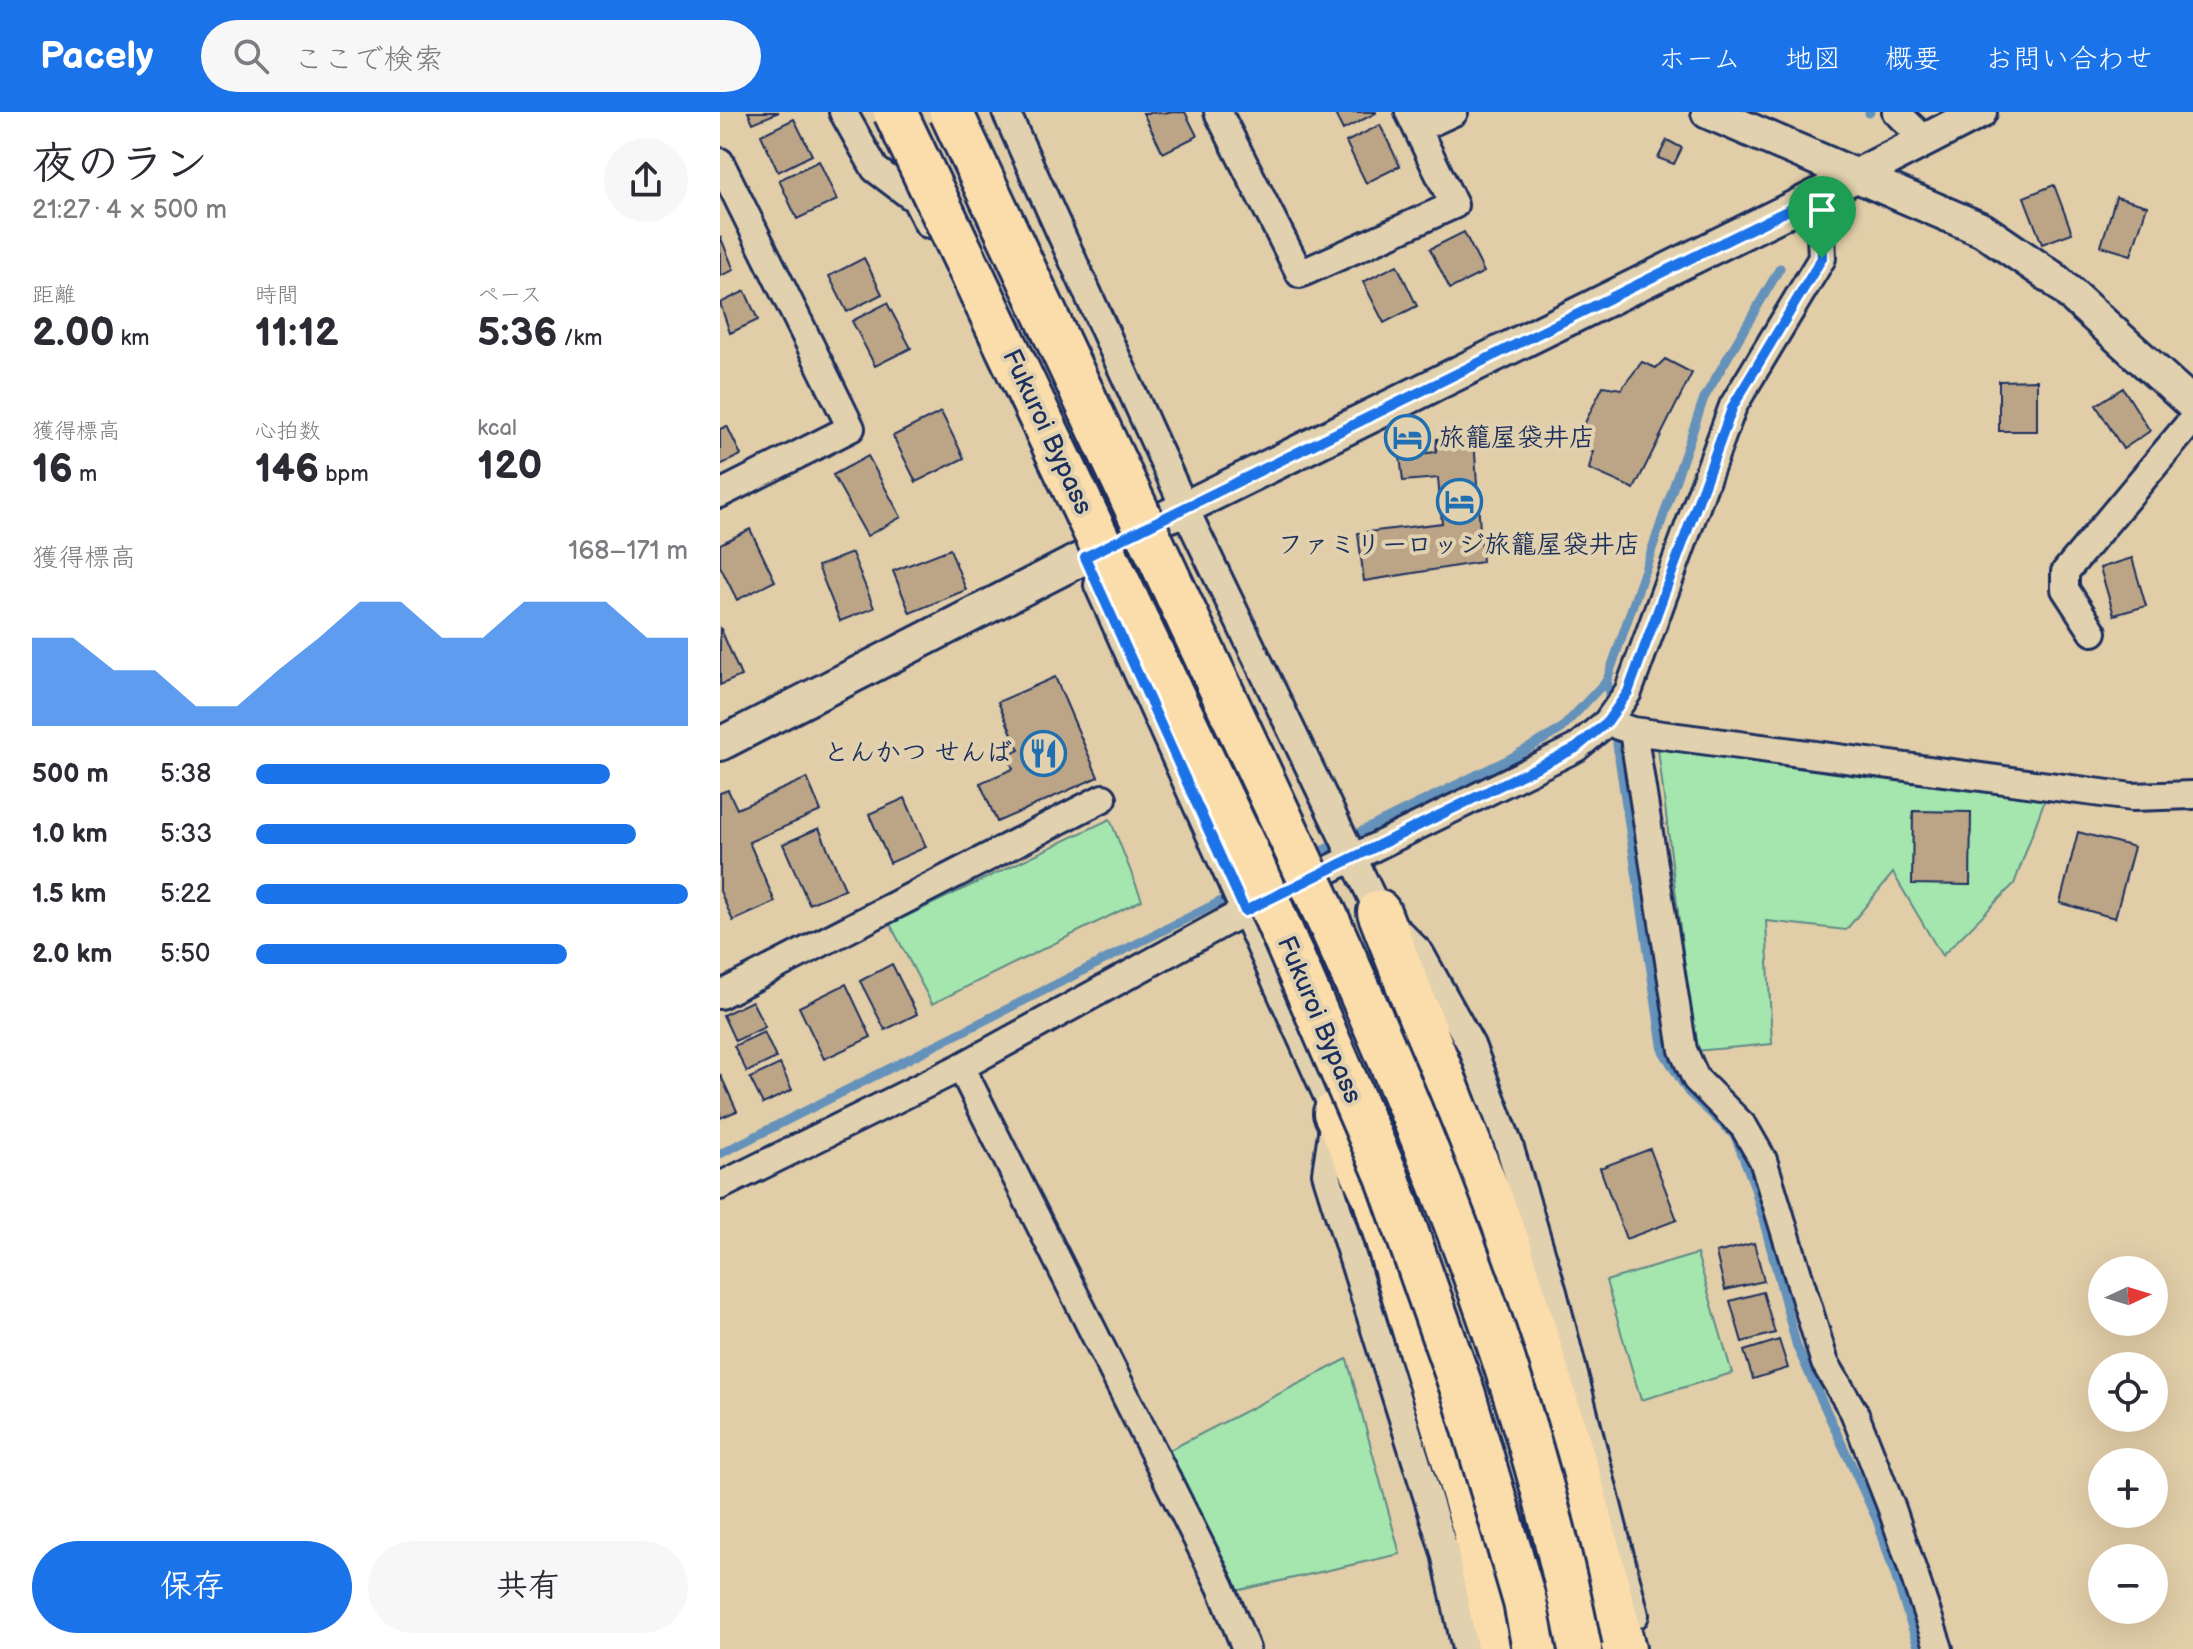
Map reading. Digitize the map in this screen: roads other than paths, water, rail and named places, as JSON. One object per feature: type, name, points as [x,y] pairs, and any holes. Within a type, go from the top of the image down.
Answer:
[{"type":"highway","points":[[875,112],[916,200]]},
{"type":"highway","name":"Fukuroi Bypass","points":[[895,112],[1248,854],[1387,1176],[1464,1395],[1525,1602],[1534,1649]]},
{"type":"highway","name":"Fukuroi Bypass","points":[[951,112],[1292,840],[1430,1154],[1510,1385],[1568,1589],[1580,1649]]},
{"type":"highway","points":[[1379,912],[1509,1245],[1585,1497],[1624,1649]]},
{"type":"highway","points":[[1335,1113],[1374,1197],[1475,1532],[1499,1649]]},
{"type":"street","points":[[843,112],[875,169],[916,200],[1085,557],[1335,1113],[1326,1173],[1441,1538],[1466,1649]]},
{"type":"street","points":[[1006,112],[1185,509],[1379,912],[1420,953],[1471,1045],[1509,1145],[1553,1292],[1601,1474],[1642,1649]]},
{"type":"street","points":[[1218,112],[1300,274],[1454,205],[1413,120],[1454,112]]},
{"type":"street","points":[[1708,112],[1983,230],[2053,278],[2193,405]]},
{"type":"street","points":[[1896,112],[1924,139]]},
{"type":"street","points":[[720,744],[1085,557],[1799,205],[1980,112]]},
{"type":"street","points":[[720,162],[851,428],[720,494]]},
{"type":"street","points":[[720,1186],[961,1067],[1245,911],[1576,748],[1607,722],[1628,692],[1733,406],[1822,258],[1821,234],[1799,205]]},
{"type":"street","points":[[2093,632],[2065,589],[2065,572],[2193,419]]},
{"type":"street","points":[[1607,722],[1633,731],[2132,797],[2193,795]]},
{"type":"street","points":[[1633,731],[1683,1050],[1696,1079],[1744,1127],[1763,1160],[1825,1363],[1854,1412],[1939,1649]]},
{"type":"street","points":[[720,995],[1103,798]]},
{"type":"street","points":[[961,1067],[1221,1587],[1246,1649]]},
{"type":"waterway","points":[[1309,857],[1511,758],[1560,730],[1607,680],[1704,398],[1780,268]]},
{"type":"waterway","points":[[1607,680],[1611,708]]},
{"type":"waterway","points":[[1615,731],[1663,1051],[1688,1092],[1735,1136],[1754,1185],[1797,1347],[1877,1520],[1919,1649]]},
{"type":"waterway","points":[[720,1154],[1235,894]]},
{"type":"place","name":"旅籠屋袋井店","points":[[1408,438]]},
{"type":"place","name":"ファミリーロッジ旅籠屋袋井店","points":[[1459,502]]},
{"type":"place","name":"とんかつ せんば","points":[[1043,753]]}]
